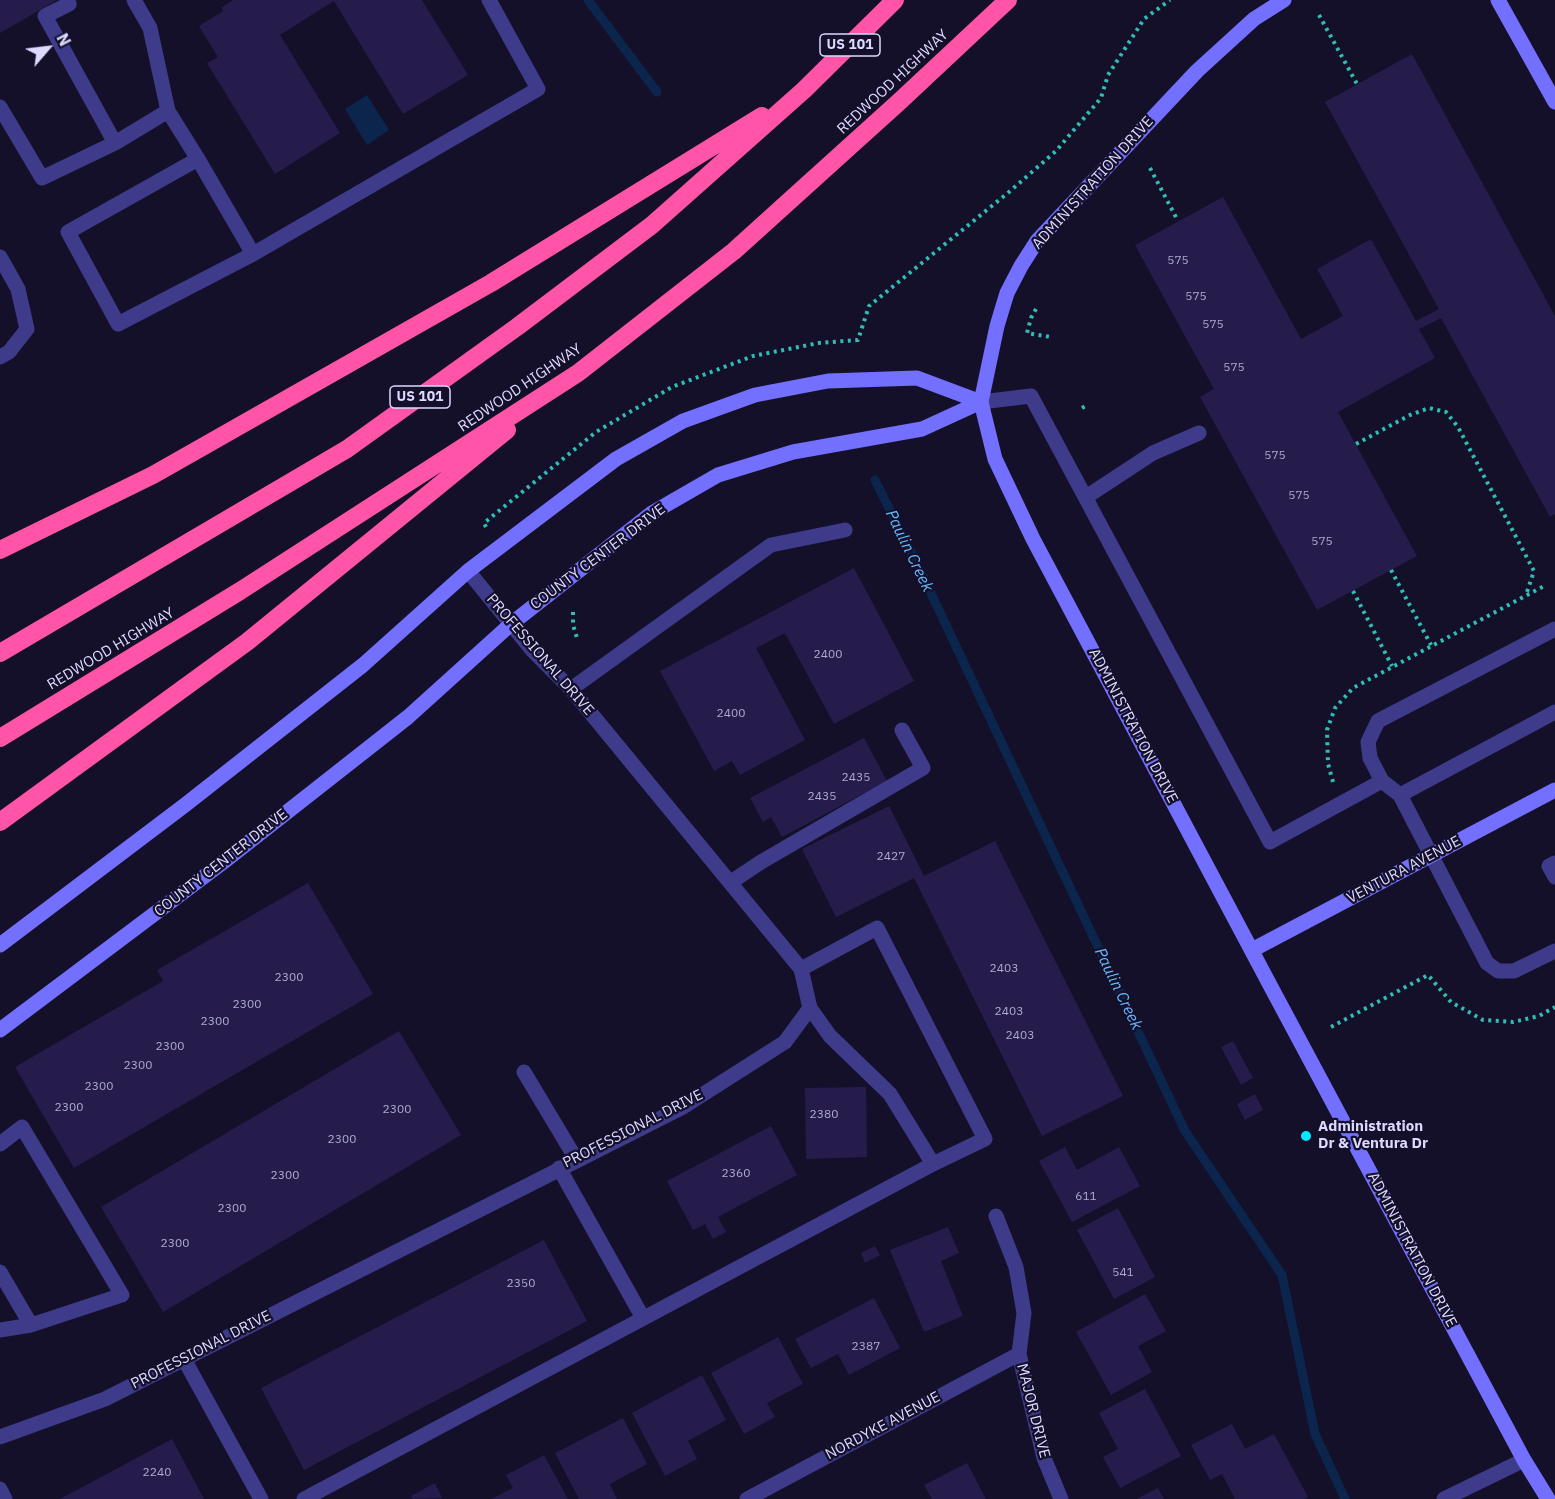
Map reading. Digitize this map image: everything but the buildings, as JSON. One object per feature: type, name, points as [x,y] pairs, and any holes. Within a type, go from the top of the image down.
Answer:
[{"type":"highway","name":"US 101","points":[[0,653],[347,449],[518,327],[652,225],[804,90],[895,0]]},
{"type":"highway","name":"REDWOOD HIGHWAY","points":[[0,738],[240,591],[578,373],[734,251],[1008,0]]},
{"type":"highway","points":[[0,550],[153,475],[491,283],[804,90]]},
{"type":"highway","points":[[0,822],[247,642],[578,373]]},
{"type":"street","points":[[68,0],[69,4],[45,16],[115,143]]},
{"type":"street","points":[[134,0],[150,28],[168,111],[253,254]]},
{"type":"street","points":[[198,159],[68,232],[118,324],[253,254],[538,88],[489,0]]},
{"type":"street","name":"ADMINISTRATION DRIVE","points":[[1284,0],[1254,19],[1197,71],[1037,241],[1007,293],[997,326],[981,402],[995,459],[1033,539],[1524,1460],[1548,1499]]},
{"type":"street","points":[[1498,0],[1555,102]]},
{"type":"street","points":[[0,107],[42,178],[115,143],[168,111]]},
{"type":"street","points":[[0,257],[18,289],[27,329],[9,352],[0,357]]},
{"type":"street","points":[[0,945],[185,806],[363,665],[468,571],[616,459],[683,421],[755,395],[828,381],[917,378],[981,402],[1031,396],[1270,842],[1383,781]]},
{"type":"street","name":"COUNTY CENTER DRIVE","points":[[0,1030],[226,860],[408,717],[511,624],[652,513],[718,475],[793,452],[922,429],[981,402]]},
{"type":"street","points":[[1086,497],[1153,453],[1199,433]]},
{"type":"street","points":[[571,689],[771,545],[845,530]]},
{"type":"street","name":"PROFESSIONAL DRIVE","points":[[0,1437],[105,1399],[576,1159],[683,1107],[785,1042],[810,1008],[801,969],[571,689],[533,651],[468,571]]},
{"type":"street","points":[[1555,629],[1378,721],[1368,742],[1370,758],[1383,781],[1400,795],[1487,963],[1498,971],[1514,971],[1555,951]]},
{"type":"street","points":[[1400,795],[1555,712]]},
{"type":"street","points":[[731,882],[761,862],[923,768],[902,730]]},
{"type":"street","name":"VENTURA AVENUE","points":[[1252,950],[1555,790]]},
{"type":"street","points":[[1555,863],[1550,866],[1555,877]]},
{"type":"street","points":[[304,1499],[985,1138],[877,928],[801,969]]},
{"type":"street","points":[[810,1008],[830,1036],[890,1094],[933,1164]]},
{"type":"street","points":[[524,1072],[576,1159]]},
{"type":"street","points":[[0,1143],[22,1127],[122,1294],[31,1325],[0,1329]]},
{"type":"street","points":[[559,1168],[643,1318]]},
{"type":"street","name":"MAJOR DRIVE","points":[[996,1216],[1016,1267],[1024,1313],[1019,1354],[1044,1458],[1061,1499]]},
{"type":"street","points":[[0,1272],[31,1325]]},
{"type":"street","name":"NORDYKE AVENUE","points":[[747,1499],[1019,1354]]},
{"type":"street","points":[[184,1359],[261,1499]]},
{"type":"street","points":[[1444,1499],[1524,1460]]},
{"type":"street","points":[[0,1489],[5,1499]]},
{"type":"path","points":[[486,527],[484,524],[596,432],[672,387],[753,356],[819,343],[858,340],[869,306],[1056,151],[1101,98],[1108,75],[1144,20],[1170,0]]},
{"type":"path","points":[[1319,15],[1357,84]]},
{"type":"path","points":[[1150,168],[1178,221]]},
{"type":"path","points":[[1036,309],[1030,318],[1027,333],[1051,337]]},
{"type":"path","points":[[1356,444],[1410,415],[1429,408],[1446,412],[1458,427],[1534,571],[1525,595]]},
{"type":"path","points":[[1391,570],[1431,645]]},
{"type":"path","points":[[1353,591],[1392,666]]},
{"type":"path","points":[[573,612],[573,625],[577,638]]},
{"type":"path","points":[[1331,1027],[1428,975],[1451,1002],[1483,1020],[1513,1022],[1539,1016],[1555,1007]]},
{"type":"water","points":[[367,95],[389,130],[367,145],[345,109]]},
{"type":"waterway","name":"Paulin Creek","points":[[588,0],[657,92]]},
{"type":"waterway","name":"Paulin Creek","points":[[875,480],[920,570],[1185,1131],[1282,1275],[1315,1434],[1345,1499]]},
{"type":"place","name":"Administration Dr & Ventura Dr","points":[[1306,1136]]}]
